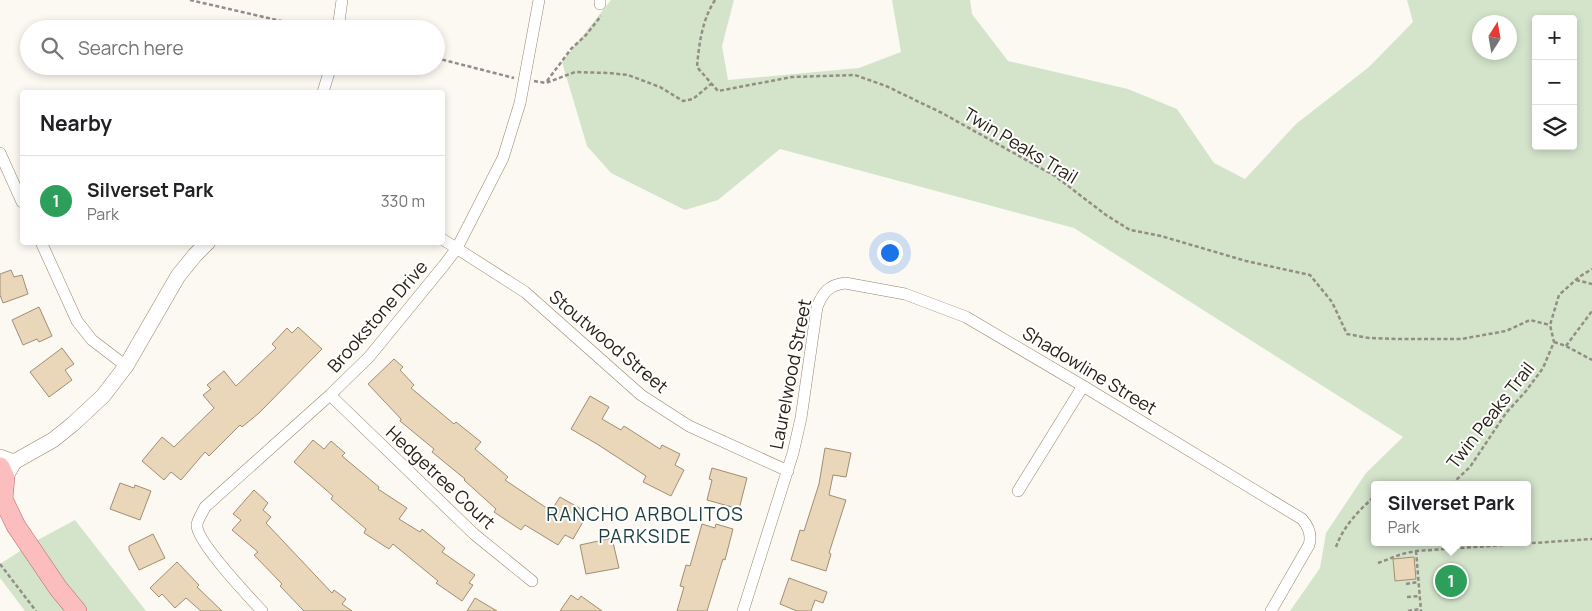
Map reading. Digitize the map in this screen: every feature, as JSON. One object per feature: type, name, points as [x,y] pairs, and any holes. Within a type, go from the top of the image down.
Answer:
[{"type":"main road","points":[[4,469],[2,499],[16,526],[58,588],[77,611]]},
{"type":"street","points":[[339,20],[342,0]]},
{"type":"street","name":"Brookstone Drive","points":[[262,611],[234,582],[199,535],[197,525],[205,508],[330,395],[369,357],[457,248],[504,158],[520,103],[539,0]]},
{"type":"street","points":[[324,90],[328,75]]},
{"type":"street","points":[[0,153],[20,198]]},
{"type":"street","name":"Stoutwood Street","points":[[445,241],[525,292],[641,395],[689,426],[788,471]]},
{"type":"street","points":[[42,245],[77,321],[92,340],[126,366]]},
{"type":"street","points":[[4,469],[53,440],[74,424],[103,396],[126,366],[178,276],[205,245]]},
{"type":"street","name":"Shadowline Street","points":[[828,288],[845,282],[868,286],[905,294],[936,304],[966,317],[1302,519],[1311,536],[1309,545],[1270,611]]},
{"type":"street","name":"Laurelwood Street","points":[[743,611],[788,471],[801,418],[817,307],[828,288]]},
{"type":"street","points":[[1018,490],[1083,386]]},
{"type":"street","name":"Hedgetree Court","points":[[330,395],[474,534],[532,581]]},
{"type":"path","points":[[190,0],[277,20]]},
{"type":"path","points":[[600,2],[605,10],[586,36],[571,50],[546,83],[575,72],[628,75],[660,87],[683,101],[693,99],[711,84],[697,68],[700,37],[715,0]]},
{"type":"path","points":[[445,60],[524,80]]},
{"type":"path","name":"Twin Peaks Trail","points":[[711,84],[718,91],[792,77],[855,75],[886,86],[942,114],[1055,176],[1106,215],[1130,230],[1161,236],[1246,261],[1310,275],[1332,302],[1347,334],[1369,338],[1461,339],[1506,331],[1530,320],[1550,325]]},
{"type":"path","points":[[1592,269],[1559,295],[1550,325],[1554,342],[1566,346],[1592,360]]},
{"type":"path","points":[[1576,280],[1592,284]]},
{"type":"path","points":[[1566,346],[1592,311]]},
{"type":"path","name":"Twin Peaks Trail","points":[[1455,481],[1470,467],[1506,414],[1543,368],[1554,342]]},
{"type":"path","points":[[1336,547],[1341,533],[1371,499]]},
{"type":"path","points":[[1531,543],[1592,539]]},
{"type":"path","points":[[1378,563],[1416,551],[1489,546]]},
{"type":"path","points":[[1408,611],[1421,610],[1416,551]]},
{"type":"path","points":[[0,564],[36,611]]},
{"type":"path","points":[[1406,584],[1418,582]]},
{"type":"path","points":[[1407,597],[1420,596]]},
{"type":"green space","points":[[611,0],[734,0],[722,46],[728,80],[859,68],[901,52],[892,0],[970,0],[972,14],[1008,61],[1128,89],[1177,109],[1214,163],[1245,179],[1296,124],[1369,67],[1413,22],[1407,0],[1592,0],[1592,611],[1290,611],[1320,568],[1326,533],[1366,473],[1403,437],[1074,228],[780,149],[718,200],[685,210],[611,173],[587,146],[562,62]]},
{"type":"green space","points":[[75,520],[146,611],[25,611],[0,578],[0,564],[34,542]]},
{"type":"building","points":[[11,270],[14,277],[22,275],[28,294],[3,303],[0,295],[0,274]]},
{"type":"building","points":[[39,307],[52,336],[39,342],[37,339],[23,345],[12,320]]},
{"type":"building","points":[[298,327],[322,349],[259,413],[242,427],[240,425],[209,456],[205,452],[181,480],[171,472],[164,480],[142,461],[162,437],[174,447],[214,408],[203,395],[211,389],[207,385],[224,371],[236,386],[276,348],[272,344],[287,328],[292,333]]},
{"type":"building","points":[[62,348],[74,364],[65,370],[72,380],[49,397],[30,372]]},
{"type":"building","points":[[394,359],[403,367],[400,370],[414,385],[411,388],[454,424],[456,422],[481,442],[475,449],[508,477],[505,480],[551,511],[560,497],[588,513],[573,539],[565,535],[558,545],[525,525],[521,530],[494,512],[496,509],[465,479],[432,452],[434,449],[400,421],[401,419],[368,384]]},
{"type":"building","points":[[590,396],[609,407],[602,419],[621,430],[624,426],[660,449],[662,445],[680,454],[675,465],[684,470],[671,496],[643,482],[646,476],[571,429]]},
{"type":"building","points":[[313,440],[324,449],[331,441],[345,453],[342,456],[379,487],[378,489],[407,508],[399,519],[420,532],[422,529],[445,548],[442,552],[475,575],[469,583],[473,585],[462,601],[436,583],[438,581],[393,544],[389,549],[364,533],[366,529],[331,499],[333,496],[294,462]]},
{"type":"building","points":[[825,448],[851,453],[846,477],[833,475],[829,495],[846,500],[829,553],[831,554],[826,571],[791,560],[800,530],[804,531],[819,484]]},
{"type":"building","points":[[712,468],[747,478],[739,509],[707,500],[712,480],[709,479]]},
{"type":"building","points":[[120,483],[134,488],[135,485],[151,491],[140,520],[110,509]]},
{"type":"building","points":[[254,490],[268,503],[263,510],[271,517],[266,523],[332,593],[334,590],[346,599],[342,604],[352,611],[304,611],[280,586],[282,584],[254,555],[258,552],[232,530],[241,520],[233,514]]},
{"type":"building","points":[[702,524],[715,528],[716,524],[733,529],[725,560],[723,559],[707,611],[677,611],[684,587],[680,586],[686,565],[690,566]]},
{"type":"building","points":[[153,534],[165,558],[139,570],[129,550],[129,546]]},
{"type":"building","points":[[612,538],[619,568],[586,574],[580,545]]},
{"type":"building","points":[[1414,557],[1416,579],[1395,581],[1393,559]]},
{"type":"building","points":[[177,562],[199,585],[197,587],[222,611],[201,611],[186,598],[175,608],[162,594],[159,597],[150,588]]},
{"type":"building","points":[[789,578],[827,592],[823,603],[815,600],[811,611],[797,611],[780,604]]},
{"type":"building","points":[[571,595],[578,600],[581,596],[602,611],[560,611]]},
{"type":"building","points":[[475,598],[497,611],[467,611]]},
{"type":"place","name":"Silverset Park","points":[[1451,581]]},
{"type":"district","name":"RANCHO ARBOLITOS PARKSIDE","points":[[645,525]]}]
